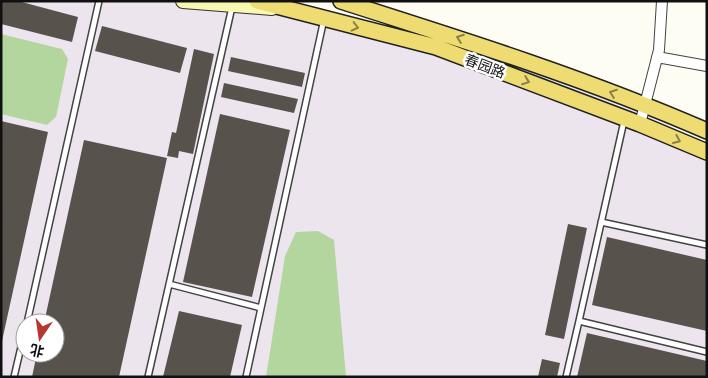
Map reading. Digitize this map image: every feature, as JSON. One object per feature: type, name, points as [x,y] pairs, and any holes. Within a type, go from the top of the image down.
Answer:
[{"type":"main road","name":"春园路","points":[[257,1],[436,48],[625,118],[707,152]]},
{"type":"main road","name":"春园路","points":[[341,1],[372,6],[645,104],[707,131]]},
{"type":"street","points":[[183,1],[288,9]]},
{"type":"street","points":[[640,124],[657,57],[662,1]]},
{"type":"street","points":[[657,57],[707,66]]},
{"type":"lane","points":[[28,313],[99,1]]},
{"type":"lane","points":[[148,377],[232,4]]},
{"type":"lane","points":[[246,377],[324,19]]},
{"type":"lane","points":[[566,377],[625,118]]},
{"type":"lane","points":[[602,222],[707,245]]},
{"type":"lane","points":[[169,284],[261,308]]},
{"type":"lane","points":[[579,321],[707,352]]},
{"type":"lane","points":[[14,377],[17,363]]},
{"type":"shaded area","points":[[1,1],[264,1],[544,75],[666,124],[707,144],[707,377],[1,377]]},
{"type":"green space","points":[[1,34],[62,49],[68,59],[56,117],[47,125],[1,114]]},
{"type":"green space","points":[[318,231],[334,240],[346,377],[266,377],[285,256],[296,232]]},
{"type":"building","points":[[1,1],[18,1],[78,17],[72,42],[1,24]]},
{"type":"building","points":[[102,26],[187,48],[180,73],[95,51]]},
{"type":"building","points":[[194,49],[214,54],[193,154],[179,151],[178,158],[167,156],[172,132],[176,133]]},
{"type":"building","points":[[231,57],[305,73],[302,87],[228,71]]},
{"type":"building","points":[[224,83],[298,99],[294,113],[221,97]]},
{"type":"building","points":[[220,114],[290,130],[252,297],[183,282]]},
{"type":"building","points":[[1,121],[48,132],[2,341],[1,341]]},
{"type":"building","points":[[84,140],[167,158],[119,377],[32,377],[35,363],[65,363],[65,313],[46,313]]},
{"type":"building","points":[[568,224],[587,228],[564,339],[545,335]]},
{"type":"building","points":[[607,237],[707,260],[707,331],[592,305]]},
{"type":"building","points":[[179,311],[242,325],[230,377],[163,377]]},
{"type":"building","points":[[587,333],[707,361],[707,377],[577,377]]},
{"type":"building","points":[[542,359],[560,363],[557,377],[538,377]]}]
